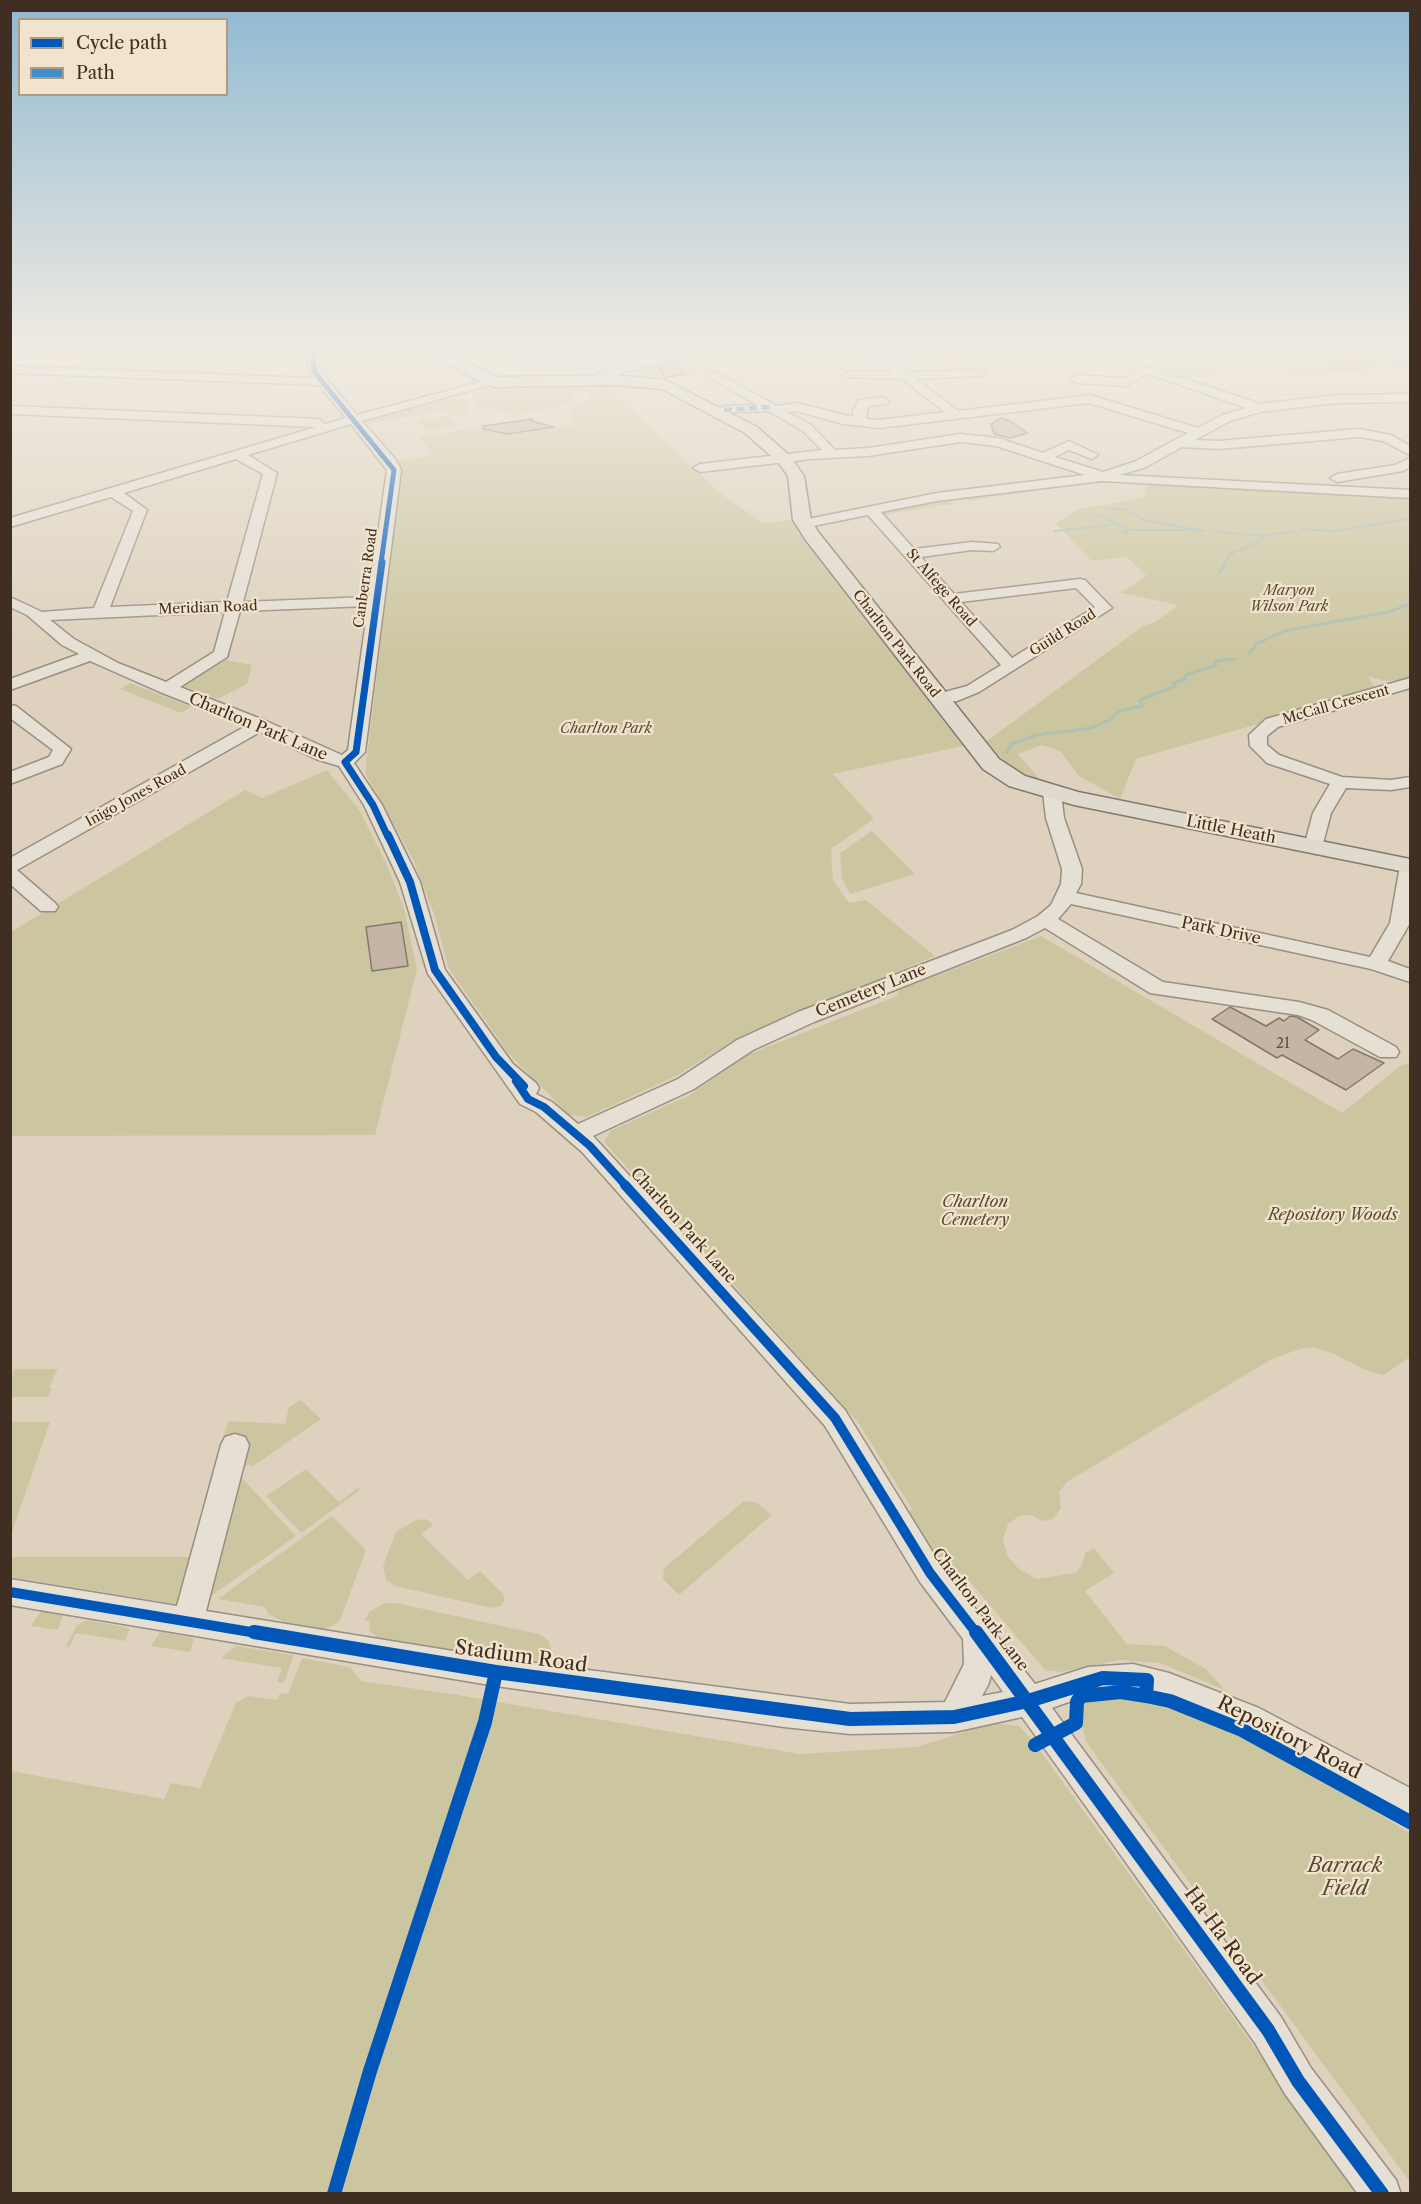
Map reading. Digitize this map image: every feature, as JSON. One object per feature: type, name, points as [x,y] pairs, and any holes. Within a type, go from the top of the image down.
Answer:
[{"type":"main road","points":[[775,451],[784,459],[798,483],[803,524]]},
{"type":"main road","name":"Charlton Park Road","points":[[803,524],[998,770],[1017,782],[1052,793]]},
{"type":"main road","name":"Little Heath","points":[[1052,793],[1410,866]]},
{"type":"street","points":[[10,523],[248,451]]},
{"type":"street","name":"Canberra Road","points":[[345,762],[356,752],[393,470],[392,463],[382,451]]},
{"type":"street","points":[[700,468],[876,451]]},
{"type":"street","points":[[1025,451],[1101,477],[1120,480],[1410,494]]},
{"type":"street","points":[[1044,457],[1057,451]]},
{"type":"street","points":[[1082,451],[1092,455]]},
{"type":"street","points":[[803,524],[984,489],[1101,477],[1139,465],[1165,451]]},
{"type":"street","points":[[166,689],[221,654],[270,473],[237,454]]},
{"type":"street","points":[[1320,488],[1320,485],[1335,479],[1398,468],[1410,462]]},
{"type":"street","points":[[100,612],[140,513],[138,507],[113,492]]},
{"type":"street","name":"St Alfege Road","points":[[871,510],[1004,660],[1012,664]]},
{"type":"street","points":[[911,554],[972,546],[993,548]]},
{"type":"street","name":"Guild Road","points":[[940,699],[963,694],[1104,608],[1080,583],[951,599]]},
{"type":"street","name":"Charlton Park Lane","points":[[10,601],[40,618],[68,642],[91,655],[166,689],[260,726],[322,755],[345,762],[373,805],[410,882],[435,970],[496,1057],[516,1080],[528,1099],[544,1107],[576,1134],[718,1286],[835,1418],[930,1573],[1029,1701]]},
{"type":"street","name":"Meridian Road","points":[[40,618],[52,614],[376,601]]},
{"type":"street","points":[[10,685],[91,655]]},
{"type":"street","name":"McCall Crescent","points":[[1340,782],[1273,759],[1259,746],[1258,735],[1272,723],[1410,683]]},
{"type":"street","points":[[10,710],[62,749],[56,760],[10,779]]},
{"type":"street","name":"Inigo Jones Road","points":[[10,866],[260,726]]},
{"type":"street","points":[[1313,847],[1322,813],[1340,782],[1391,785],[1410,782]]},
{"type":"street","points":[[1052,793],[1055,818],[1072,869],[1066,897]]},
{"type":"street","points":[[1376,964],[1400,923],[1410,866]]},
{"type":"street","points":[[10,874],[48,907]]},
{"type":"street","name":"Cemetery Lane","points":[[576,1134],[686,1084],[745,1045],[806,1017],[1019,934],[1045,920],[1066,897]]},
{"type":"street","name":"Park Drive","points":[[1066,897],[1376,964],[1410,976]]},
{"type":"street","points":[[1045,920],[1157,988],[1310,1012],[1340,1024],[1388,1052]]},
{"type":"street","points":[[187,1622],[207,1557],[235,1445]]},
{"type":"street","name":"Stadium Road","points":[[10,1592],[496,1672],[784,1712],[850,1719],[954,1717],[1029,1701]]},
{"type":"street","points":[[954,1717],[973,1683],[980,1664],[978,1634]]},
{"type":"street","name":"Repository Road","points":[[1029,1701],[1103,1678],[1148,1680],[1248,1718],[1410,1805]]},
{"type":"street","name":"Ha Ha Road","points":[[1029,1701],[1275,2039],[1298,2081],[1382,2193]]},
{"type":"green space","name":"Charlton Park","points":[[430,451],[675,451],[720,493],[763,523],[791,520],[800,536],[963,746],[833,774],[874,819],[831,849],[833,880],[849,903],[866,900],[935,956],[729,1043],[678,1075],[587,1117],[569,1115],[508,1053],[449,969],[434,914],[413,859],[365,773],[401,476],[399,461],[433,455]]},
{"type":"green space","name":"Maryon Wilson Park","points":[[1147,483],[1410,495],[1410,680],[1386,681],[1368,677],[1376,690],[1136,759],[1120,799],[1079,776],[1060,751],[1042,745],[1018,754],[1042,782],[1007,766],[987,741],[1143,626],[1155,622],[1178,605],[1121,593],[1146,575],[1127,557],[1092,561],[1056,524],[1076,510],[1144,497]]},
{"type":"green space","points":[[1075,484],[885,515],[881,511],[946,497],[954,503],[968,501],[962,495],[978,493],[985,498],[998,496],[993,490]]},
{"type":"green space","points":[[226,660],[252,665],[247,684],[218,699],[182,686]]},
{"type":"green space","points":[[130,683],[191,707],[181,713],[120,689]]},
{"type":"green space","points":[[327,770],[360,811],[385,861],[404,908],[417,969],[375,1135],[11,1136],[11,932],[245,790],[262,798]]},
{"type":"green space","points":[[872,831],[915,874],[850,894],[842,879],[840,853]]},
{"type":"green space","name":"Charlton Cemetery","points":[[1041,936],[1342,1113],[1399,1067],[1410,1062],[1410,1357],[1384,1375],[1370,1372],[1314,1347],[1300,1349],[1272,1359],[1067,1482],[1059,1492],[1061,1508],[1053,1519],[1042,1521],[1031,1515],[1019,1516],[1008,1524],[1003,1540],[1008,1557],[1020,1570],[1037,1579],[1075,1573],[1082,1565],[1085,1553],[1094,1548],[1114,1573],[1085,1591],[1127,1644],[1165,1646],[1206,1669],[1225,1690],[1160,1663],[1119,1660],[1062,1672],[1045,1670],[970,1582],[940,1566],[905,1516],[912,1509],[858,1422],[604,1142],[610,1131],[688,1096],[749,1054],[897,996],[899,990]]},
{"type":"green space","points":[[14,1369],[58,1369],[49,1387],[52,1388],[48,1397],[11,1397],[11,1379]]},
{"type":"green space","points":[[301,1400],[321,1419],[252,1467],[249,1464],[237,1473],[296,1536],[201,1603],[222,1443],[228,1421],[285,1424],[289,1407]]},
{"type":"green space","points":[[10,1422],[50,1422],[11,1535]]},
{"type":"green space","points":[[306,1469],[339,1502],[358,1488],[360,1490],[301,1533],[266,1496]]},
{"type":"green space","points":[[744,1501],[757,1503],[772,1515],[679,1595],[663,1579],[664,1568]]},
{"type":"green space","points":[[332,1516],[366,1550],[341,1618],[336,1624],[322,1630],[292,1626],[268,1614],[265,1607],[218,1599]]},
{"type":"green space","points":[[426,1519],[433,1525],[421,1534],[468,1580],[480,1571],[503,1594],[505,1600],[501,1606],[492,1608],[395,1586],[386,1580],[383,1566],[396,1532],[416,1520]]},
{"type":"green space","points":[[10,1557],[203,1557],[183,1605],[11,1577]]},
{"type":"green space","points":[[385,1603],[396,1603],[539,1634],[549,1641],[552,1653],[549,1659],[546,1657],[526,1662],[379,1639],[370,1631],[369,1621],[364,1620],[370,1611]]},
{"type":"green space","points":[[41,1611],[63,1615],[58,1630],[31,1626]]},
{"type":"green space","points":[[87,1620],[129,1628],[125,1641],[76,1633],[69,1647],[66,1646],[77,1625]]},
{"type":"green space","points":[[160,1632],[194,1638],[190,1652],[151,1646]]},
{"type":"green space","points":[[236,1646],[294,1655],[284,1683],[277,1682],[282,1668],[221,1658]]},
{"type":"green space","points":[[302,1658],[350,1667],[361,1681],[458,1695],[800,1754],[917,1747],[992,1723],[1019,1726],[1033,1741],[1279,2081],[1364,2193],[11,2194],[11,1771],[164,1799],[171,1783],[200,1788],[236,1703],[248,1696],[277,1700],[280,1693],[288,1694]]},
{"type":"green space","name":"Barrack Field","points":[[1110,1694],[1188,1711],[1256,1740],[1410,1833],[1410,2182],[1086,1742],[1081,1722],[1082,1708],[1088,1699]]},
{"type":"building","points":[[401,922],[408,966],[372,971],[366,927]]},
{"type":"building","points":[[1230,1007],[1266,1026],[1279,1018],[1284,1021],[1290,1016],[1297,1017],[1319,1030],[1305,1040],[1338,1059],[1353,1049],[1384,1063],[1346,1090],[1282,1055],[1277,1058],[1212,1019]]},
{"type":"waterway","points":[[1108,509],[1124,509],[1147,521],[1204,531]]},
{"type":"waterway","points":[[1098,515],[1131,530],[1198,530]]},
{"type":"waterway","points":[[1301,529],[1333,531],[1410,519]]},
{"type":"waterway","points":[[1055,531],[1112,525]]},
{"type":"waterway","points":[[1120,532],[1127,531],[1128,534]]},
{"type":"waterway","points":[[1265,536],[1293,531]]},
{"type":"waterway","points":[[1215,532],[1265,536]]},
{"type":"waterway","points":[[1225,563],[1230,554],[1251,546],[1265,536]]},
{"type":"waterway","points":[[1219,573],[1226,562]]},
{"type":"waterway","points":[[1250,653],[1256,644],[1284,631],[1388,612],[1410,604]]},
{"type":"waterway","points":[[1007,753],[1011,744],[1037,735],[1092,728],[1109,720],[1119,711],[1142,706],[1140,700],[1175,686],[1174,683],[1185,679],[1186,675],[1216,665],[1216,661],[1234,659]]},
{"type":"cycle path","points":[[381,451],[394,470],[356,752],[345,762],[373,805],[410,882],[435,970],[496,1057],[524,1086]]},
{"type":"cycle path","points":[[516,1081],[528,1099],[544,1107],[590,1146],[835,1418],[930,1573],[1011,1677],[1268,2030],[1298,2081],[1382,2194]]},
{"type":"cycle path","points":[[10,1592],[496,1672],[850,1719],[954,1717],[1028,1701],[1103,1678],[1147,1680],[1146,1696]]},
{"type":"cycle path","points":[[334,2194],[370,2071],[485,1722],[496,1672]]},
{"type":"cycle path","points":[[1035,1745],[1076,1723],[1077,1702],[1081,1696],[1121,1692],[1146,1696],[1170,1701],[1242,1730],[1410,1822]]},
{"type":"park label","name":"Repository Woods","points":[[1333,1215]]}]
